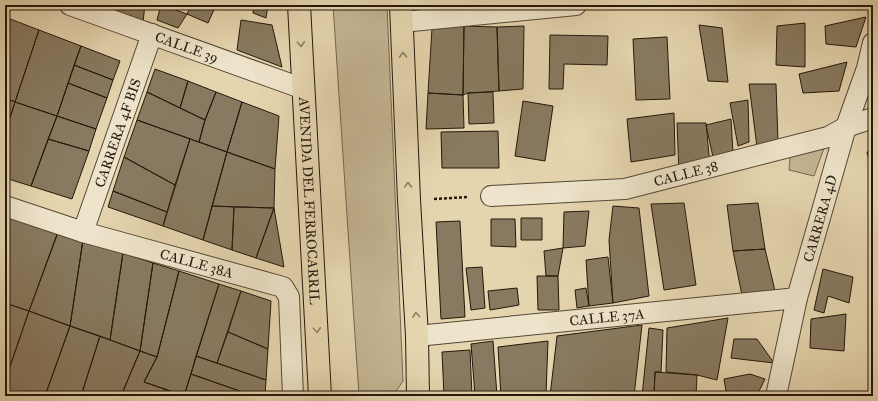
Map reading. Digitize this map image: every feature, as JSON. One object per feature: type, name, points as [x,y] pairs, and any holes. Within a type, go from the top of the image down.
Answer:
[{"type":"main road","name":"AVENIDA DEL FERROCARRIL","points":[[299,5],[320,396]]},
{"type":"main road","points":[[401,14],[409,200],[417,336],[418,396]]},
{"type":"street","name":"CALLE 39","points":[[70,5],[304,89]]},
{"type":"street","points":[[401,14],[576,5]]},
{"type":"street","name":"CARRERA 4F BIS","points":[[83,232],[152,34]]},
{"type":"street","name":"CARRERA 4D","points":[[776,396],[797,298],[846,128],[867,68],[873,43]]},
{"type":"street","name":"CALLE 38","points":[[491,196],[625,189],[828,137],[846,128],[873,118]]},
{"type":"street","name":"CALLE 38A","points":[[5,206],[83,232],[283,287],[289,297],[293,396]]},
{"type":"street","name":"CALLE 37A","points":[[417,336],[797,298]]},
{"type":"path","points":[[409,200],[491,196]]},
{"type":"shaded area","points":[[333,5],[387,5],[403,381],[393,396],[359,396]]},
{"type":"shaded area","points":[[828,137],[814,176],[789,170],[791,147]]},
{"type":"building","points":[[115,5],[145,5],[142,30],[113,10]]},
{"type":"building","points":[[161,5],[187,14],[178,28],[157,20]]},
{"type":"building","points":[[191,5],[216,5],[208,23],[187,14]]},
{"type":"building","points":[[254,5],[268,5],[266,18],[253,13]]},
{"type":"building","points":[[5,17],[39,30],[15,102],[5,98]]},
{"type":"building","points":[[866,17],[856,47],[826,44],[825,26]]},
{"type":"building","points":[[241,20],[272,25],[282,67],[237,50]]},
{"type":"building","points":[[805,23],[805,67],[776,65],[777,26]]},
{"type":"building","points":[[699,25],[722,28],[728,82],[708,81]]},
{"type":"building","points":[[464,26],[463,95],[428,93],[432,28]]},
{"type":"building","points":[[464,26],[497,27],[499,91],[468,93],[463,95]]},
{"type":"building","points":[[524,26],[523,89],[499,91],[497,27]]},
{"type":"building","points":[[39,30],[81,46],[57,116],[15,102]]},
{"type":"building","points":[[550,35],[608,36],[607,65],[564,64],[563,89],[549,89]]},
{"type":"building","points":[[667,37],[670,99],[636,100],[633,39]]},
{"type":"building","points":[[81,46],[120,61],[113,80],[74,65]]},
{"type":"building","points":[[847,62],[839,91],[803,93],[799,74]]},
{"type":"building","points":[[74,65],[113,80],[107,98],[68,83]]},
{"type":"building","points":[[155,69],[188,81],[180,108],[147,92]]},
{"type":"building","points":[[188,81],[216,92],[205,120],[180,108]]},
{"type":"building","points":[[68,83],[107,98],[96,129],[57,116]]},
{"type":"building","points":[[749,84],[776,84],[778,141],[757,147]]},
{"type":"building","points":[[147,92],[205,120],[199,142],[137,120]]},
{"type":"building","points":[[216,92],[242,102],[227,152],[199,142],[205,120]]},
{"type":"building","points":[[493,92],[494,123],[469,124],[468,93]]},
{"type":"building","points":[[428,93],[463,95],[464,128],[426,129]]},
{"type":"building","points":[[5,98],[15,102],[5,133]]},
{"type":"building","points":[[748,100],[749,142],[738,146],[730,103]]},
{"type":"building","points":[[523,101],[553,106],[545,161],[515,156]]},
{"type":"building","points":[[15,102],[57,116],[31,186],[5,178],[5,133]]},
{"type":"building","points":[[242,102],[279,116],[275,169],[227,152]]},
{"type":"building","points":[[674,113],[675,155],[631,162],[627,119]]},
{"type":"building","points":[[57,116],[96,129],[89,151],[48,139]]},
{"type":"building","points":[[731,119],[733,153],[713,157],[706,125]]},
{"type":"building","points":[[137,120],[190,139],[175,185],[124,157]]},
{"type":"building","points":[[677,123],[706,123],[710,165],[679,173]]},
{"type":"building","points":[[498,131],[499,168],[442,168],[441,132]]},
{"type":"building","points":[[48,139],[89,151],[72,199],[31,186]]},
{"type":"building","points":[[190,139],[227,152],[203,240],[163,226]]},
{"type":"building","points":[[873,150],[873,176],[867,152]]},
{"type":"building","points":[[227,152],[275,169],[274,208],[212,206]]},
{"type":"building","points":[[124,157],[175,185],[167,212],[113,191]]},
{"type":"building","points":[[113,191],[167,212],[163,226],[108,207]]},
{"type":"building","points":[[684,203],[696,285],[664,290],[651,204]]},
{"type":"building","points":[[758,203],[765,249],[733,251],[727,205]]},
{"type":"building","points":[[212,206],[234,207],[232,250],[203,240]]},
{"type":"building","points":[[613,206],[639,208],[649,296],[613,303],[609,240]]},
{"type":"building","points":[[234,207],[274,208],[256,258],[232,250]]},
{"type":"building","points":[[274,208],[284,267],[256,258]]},
{"type":"building","points":[[589,211],[585,246],[563,248],[564,212]]},
{"type":"building","points":[[10,216],[58,232],[29,311],[5,303],[5,232]]},
{"type":"building","points":[[521,218],[542,218],[542,240],[521,240]]},
{"type":"building","points":[[491,219],[515,219],[516,247],[491,246]]},
{"type":"building","points":[[460,221],[465,317],[441,319],[436,222]]},
{"type":"building","points":[[58,232],[83,240],[70,326],[29,311]]},
{"type":"building","points":[[83,240],[123,253],[110,340],[70,326]]},
{"type":"building","points":[[563,248],[558,276],[546,276],[544,251]]},
{"type":"building","points":[[765,249],[777,299],[743,300],[733,251]]},
{"type":"building","points":[[123,253],[153,263],[140,351],[110,340]]},
{"type":"building","points":[[608,257],[613,303],[589,306],[586,260]]},
{"type":"building","points":[[153,263],[179,271],[157,357],[140,351]]},
{"type":"building","points":[[482,267],[485,308],[471,310],[466,268]]},
{"type":"building","points":[[823,269],[853,277],[849,303],[828,296],[824,313],[814,310]]},
{"type":"building","points":[[179,271],[219,284],[184,396],[144,382],[157,357]]},
{"type":"building","points":[[537,276],[558,276],[559,310],[538,310]]},
{"type":"building","points":[[219,284],[241,291],[217,363],[196,356]]},
{"type":"building","points":[[517,288],[519,305],[490,310],[488,291]]},
{"type":"building","points":[[586,288],[589,306],[577,308],[575,290]]},
{"type":"building","points":[[241,291],[271,301],[268,349],[228,332]]},
{"type":"building","points":[[5,303],[29,311],[5,381]]},
{"type":"building","points":[[29,311],[70,326],[45,396],[5,396],[5,381]]},
{"type":"building","points":[[846,314],[844,351],[810,348],[811,319]]},
{"type":"building","points":[[728,318],[717,380],[697,375],[666,372],[667,328]]},
{"type":"building","points":[[642,325],[634,396],[550,396],[557,336]]},
{"type":"building","points":[[70,326],[100,336],[81,396],[45,396]]},
{"type":"building","points":[[649,328],[663,330],[661,372],[655,372],[654,396],[642,396]]},
{"type":"building","points":[[228,332],[268,349],[266,380],[217,363]]},
{"type":"building","points":[[100,336],[140,351],[121,396],[81,396]]},
{"type":"building","points":[[734,339],[757,339],[774,363],[731,358]]},
{"type":"building","points":[[493,341],[497,396],[475,396],[471,344]]},
{"type":"building","points":[[548,341],[546,394],[534,396],[501,396],[498,347]]},
{"type":"building","points":[[470,350],[472,396],[444,396],[442,352]]},
{"type":"building","points":[[140,351],[157,357],[144,382],[165,389],[162,396],[121,396]]},
{"type":"building","points":[[196,356],[266,380],[265,396],[254,396],[191,374]]},
{"type":"building","points":[[655,372],[697,375],[696,396],[654,396]]},
{"type":"building","points":[[191,374],[254,396],[184,396]]},
{"type":"building","points":[[750,374],[765,379],[757,395],[726,391],[724,379]]},
{"type":"building","points":[[165,389],[184,396],[162,396]]},
{"type":"building","points":[[739,392],[757,395],[757,396],[738,396]]}]
